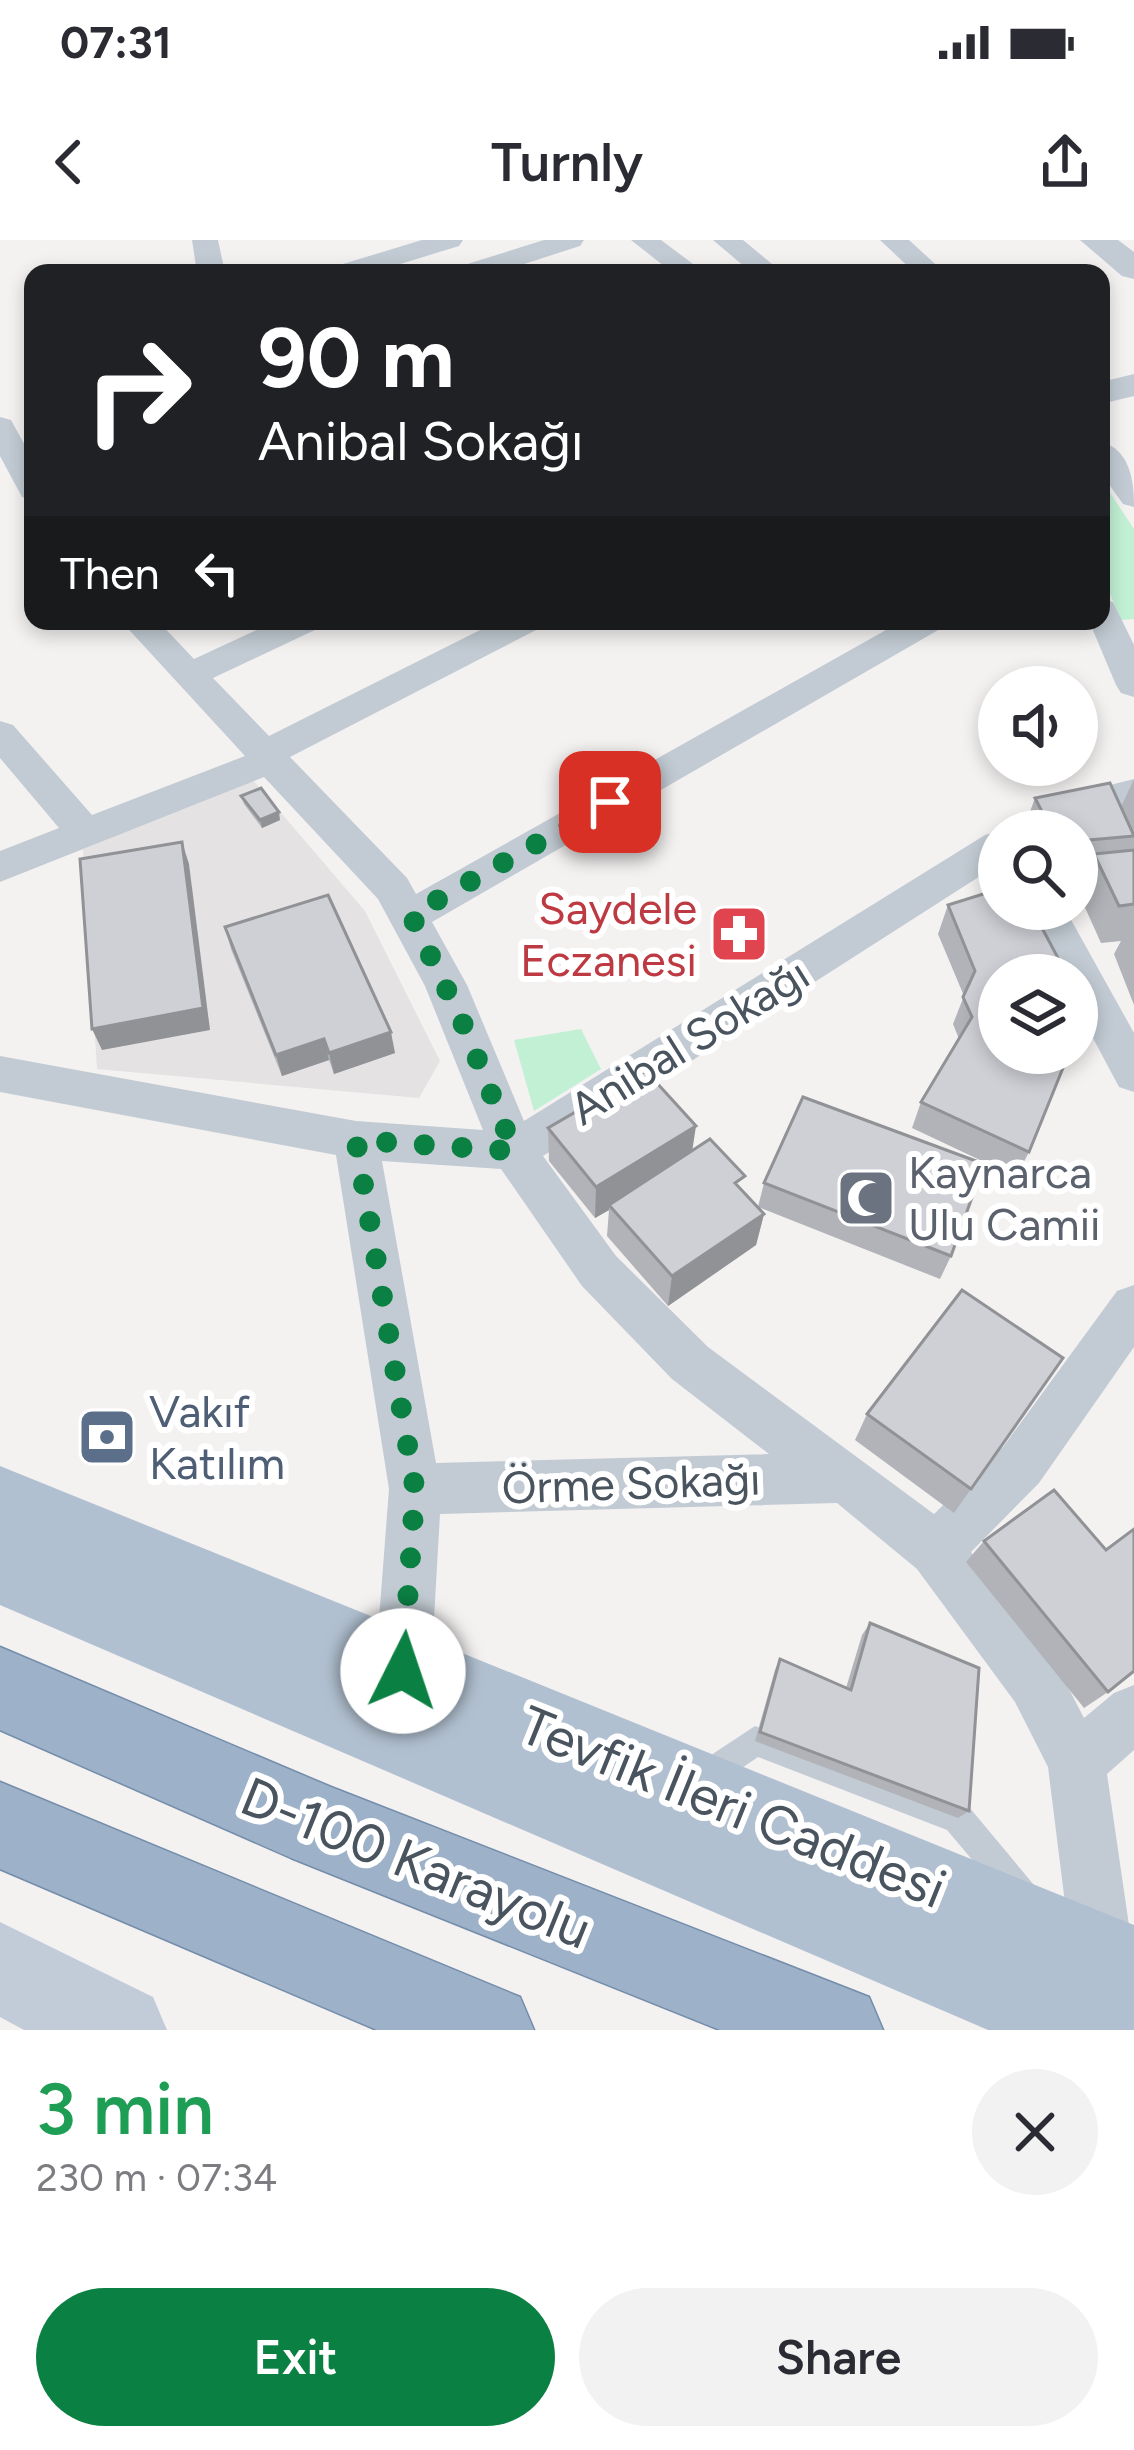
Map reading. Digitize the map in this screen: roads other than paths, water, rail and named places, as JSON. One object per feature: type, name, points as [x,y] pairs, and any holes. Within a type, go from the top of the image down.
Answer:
[{"type":"highway","name":"D-100 Karayolu","points":[[0,1688],[322,1827],[836,2030]]},
{"type":"highway","points":[[0,1825],[487,2030]]},
{"type":"main road","name":"Tevfik İleri Caddesi","points":[[0,1504],[688,1789],[1098,1986]]},
{"type":"main road","name":"Tevfik İleri Caddesi","points":[[0,1565],[1098,1986]]},
{"type":"main road","points":[[0,1967],[120,2030]]},
{"type":"street","points":[[353,264],[449,240]]},
{"type":"street","points":[[496,264],[571,240]]},
{"type":"street","points":[[644,240],[678,264]]},
{"type":"street","points":[[727,240],[758,264]]},
{"type":"street","points":[[893,240],[921,264]]},
{"type":"street","points":[[1097,240],[1134,269]]},
{"type":"street","points":[[0,421],[24,471]]},
{"type":"street","points":[[1110,463],[1133,494]]},
{"type":"street","points":[[146,630],[364,855],[411,915],[465,1028],[514,1151],[564,1228],[644,1319],[757,1416],[846,1477],[936,1550],[1035,1682],[1076,1762],[1098,1986]]},
{"type":"street","points":[[187,676],[286,630]]},
{"type":"street","points":[[0,867],[266,758],[509,630]]},
{"type":"street","points":[[411,915],[912,630]]},
{"type":"street","points":[[1110,630],[1134,685]]},
{"type":"street","points":[[0,734],[85,833]]},
{"type":"street","points":[[1064,810],[1134,792]]},
{"type":"street","name":"Anibal Sokağı","points":[[514,1151],[978,857]]},
{"type":"street","points":[[1056,930],[1134,1074]]},
{"type":"street","points":[[0,1074],[356,1140],[514,1151]]},
{"type":"street","points":[[356,1140],[415,1489],[403,1671]]},
{"type":"street","points":[[936,1550],[1022,1465],[1134,1307]]},
{"type":"street","name":"Örme Sokağı","points":[[415,1489],[846,1477]]},
{"type":"street","points":[[1076,1762],[1134,1713]]},
{"type":"place","name":"Saydele Eczanesi","points":[[739,934]]},
{"type":"place","name":"Kaynarca Ulu Camii","points":[[866,1198]]},
{"type":"place","name":"Vakıf Katılım","points":[[107,1437]]}]
